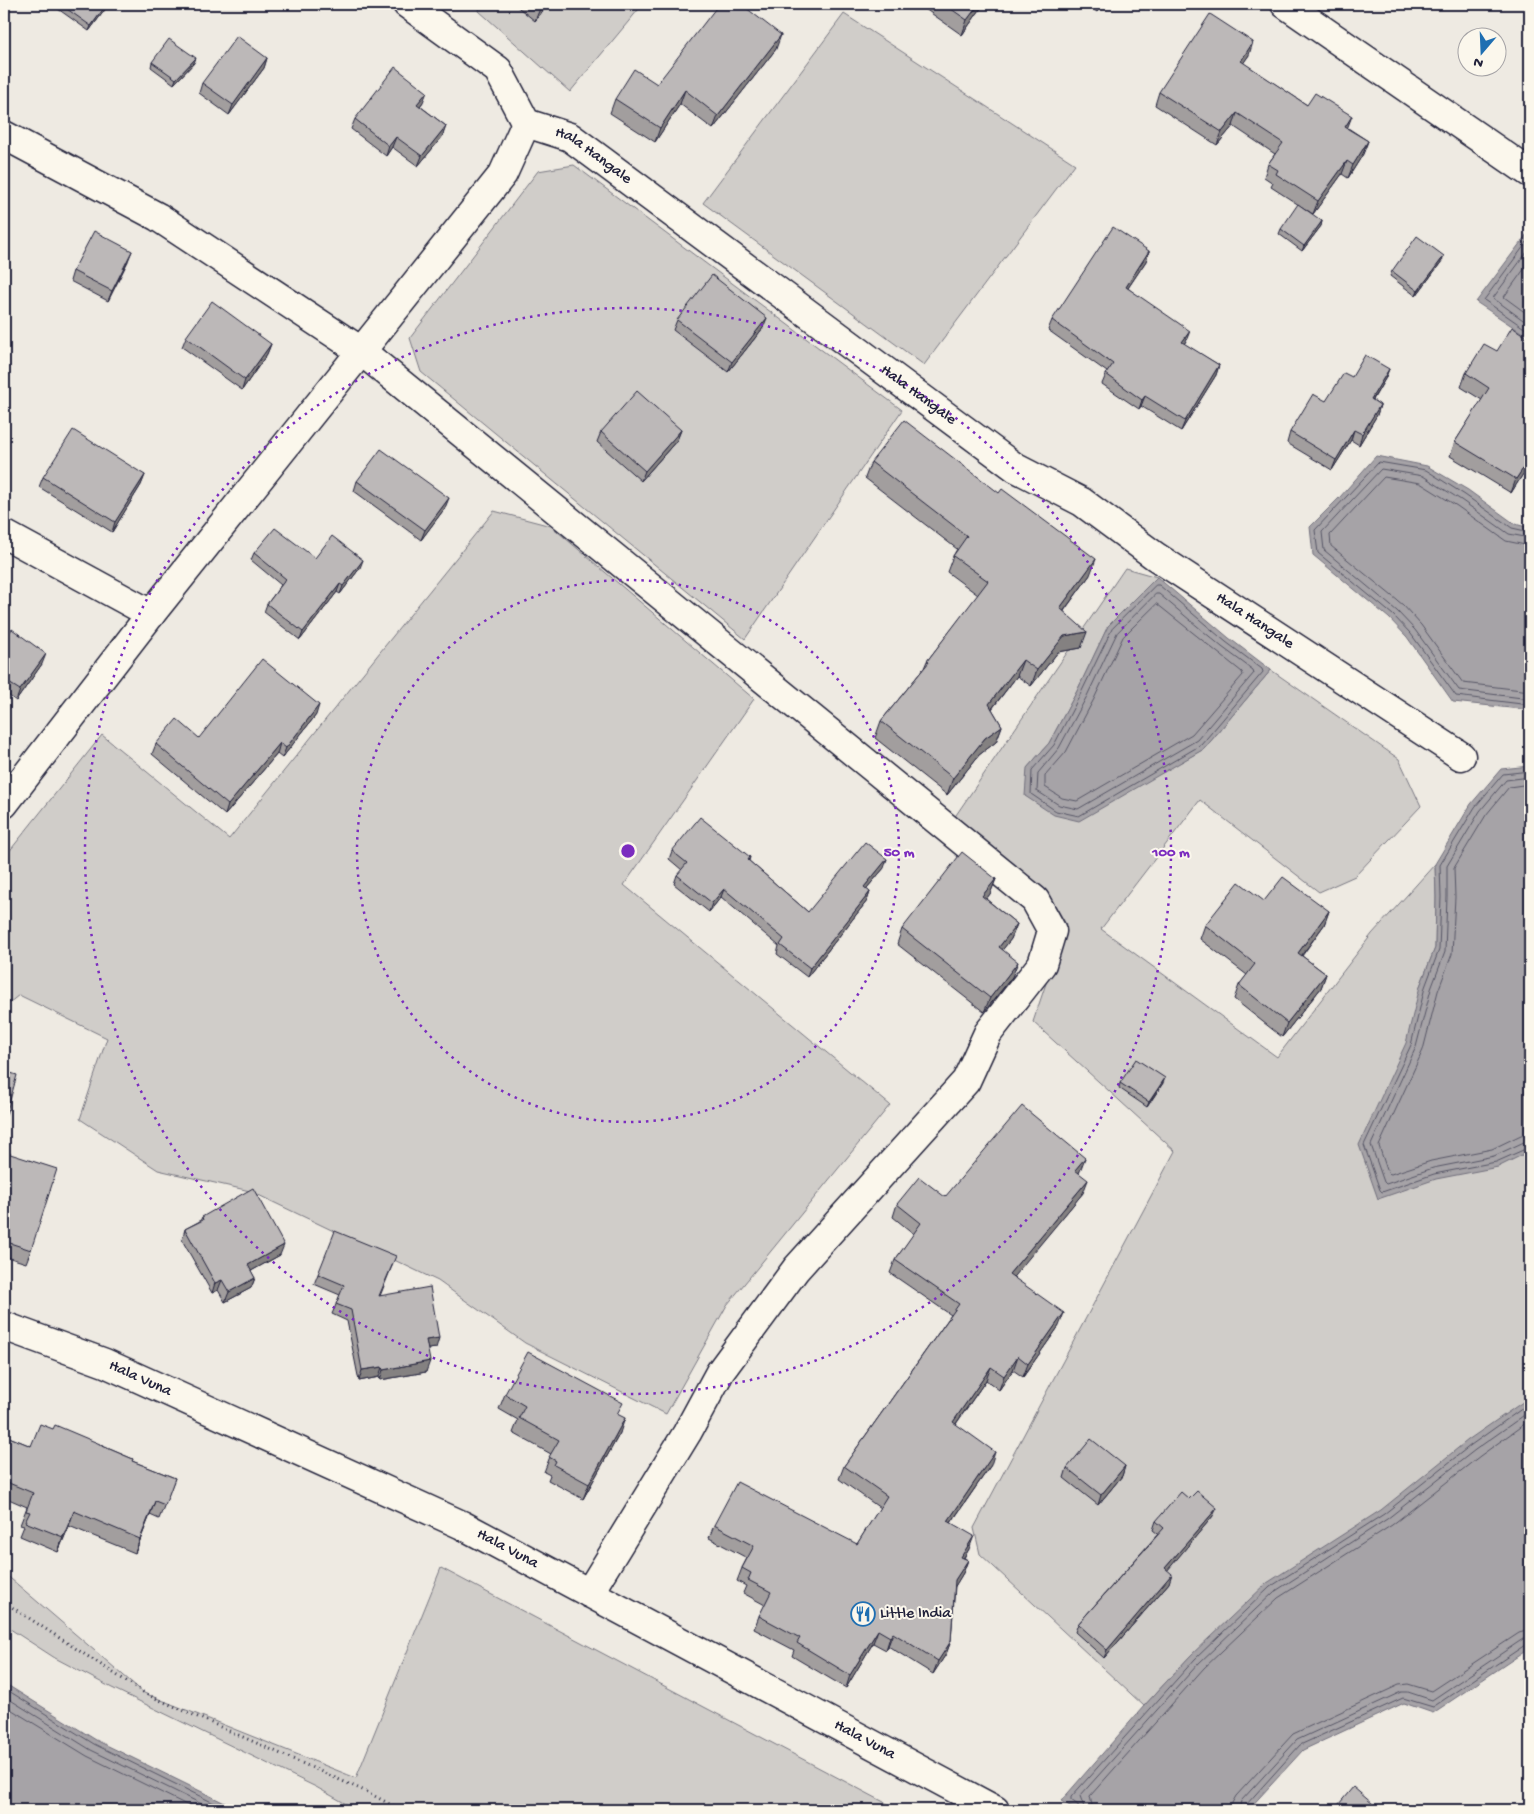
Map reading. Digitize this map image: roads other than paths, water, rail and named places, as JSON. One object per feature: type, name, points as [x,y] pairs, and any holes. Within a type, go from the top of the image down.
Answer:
[{"type":"street","points":[[1285,4],[1530,173]]},
{"type":"street","points":[[4,804],[151,614],[503,174],[526,123],[498,70],[418,7]]},
{"type":"street","name":"Hala Hangale","points":[[526,123],[570,138],[1016,468],[1082,502],[1155,556],[1461,756]]},
{"type":"street","points":[[4,135],[158,217],[360,351],[1035,900],[1052,932],[1042,964],[988,1033],[966,1080],[796,1269],[720,1372],[687,1433],[589,1593]]},
{"type":"street","points":[[4,534],[151,614]]},
{"type":"street","name":"Hala Vuna","points":[[4,1326],[105,1362],[462,1525],[995,1810]]},
{"type":"water","points":[[1530,230],[1530,338],[1476,302]]},
{"type":"water","points":[[1376,456],[1427,466],[1468,490],[1515,524],[1530,528],[1530,710],[1453,702],[1407,637],[1389,618],[1313,555],[1310,527],[1340,497]]},
{"type":"water","points":[[1157,577],[1229,638],[1271,670],[1204,749],[1079,821],[1054,815],[1025,796],[1027,768],[1049,743],[1077,691],[1108,626]]},
{"type":"water","points":[[1530,766],[1530,1151],[1498,1167],[1436,1179],[1378,1199],[1359,1145],[1406,1043],[1420,986],[1435,948],[1435,864],[1471,804],[1501,769]]},
{"type":"water","points":[[1530,1397],[1530,1648],[1433,1713],[1404,1703],[1303,1750],[1248,1810],[1077,1810],[1061,1801],[1191,1655],[1267,1583],[1381,1510],[1468,1440]]},
{"type":"water","points":[[4,1683],[96,1740],[239,1810],[4,1810]]},
{"type":"place","name":"Little India","points":[[863,1614]]}]
